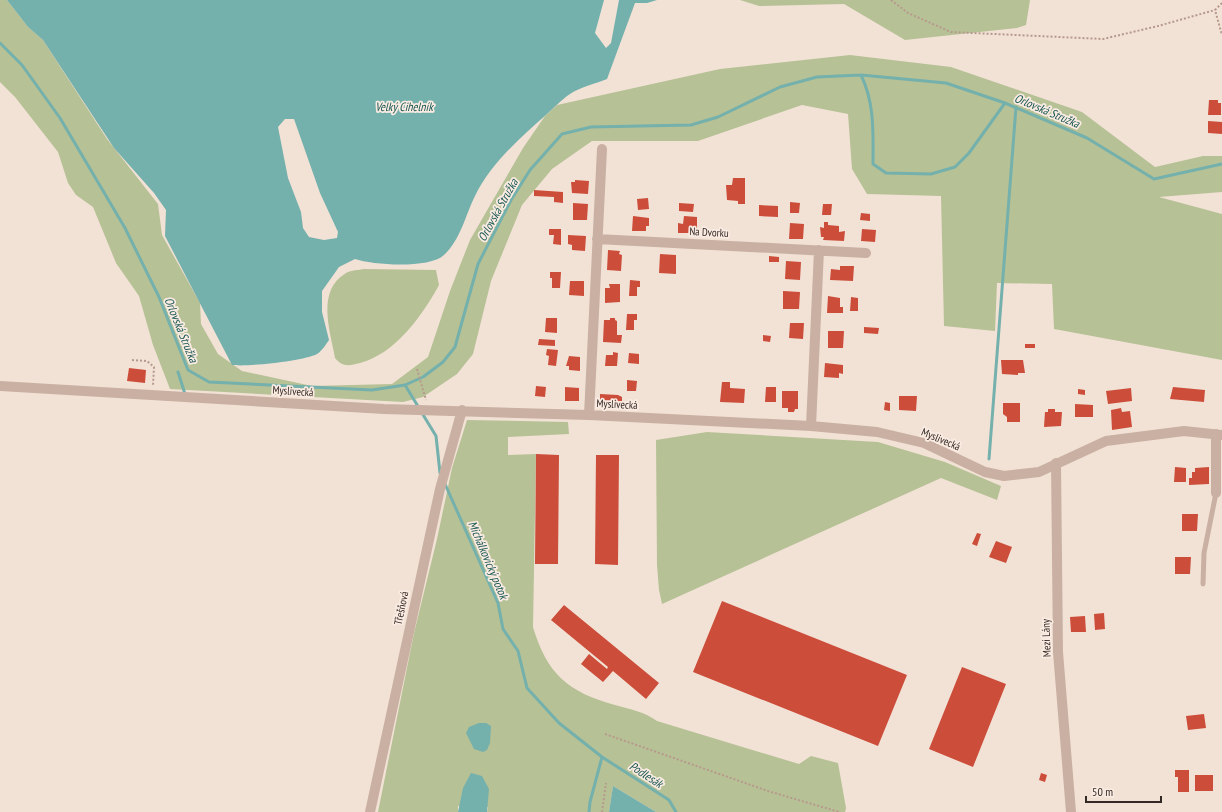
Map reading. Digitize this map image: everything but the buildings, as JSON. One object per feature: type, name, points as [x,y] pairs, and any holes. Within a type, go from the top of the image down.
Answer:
[{"type":"street","points":[[589,415],[602,149]]},
{"type":"street","name":"Na Dvorku","points":[[598,239],[866,253]]},
{"type":"street","points":[[811,426],[819,250]]},
{"type":"street","name":"Myslivecká","points":[[0,386],[405,409],[589,415],[811,426],[877,432],[924,443],[985,472],[1004,476],[1039,472],[1106,441],[1184,431],[1219,435],[1216,492]]},
{"type":"street","name":"Třešňová","points":[[370,812],[440,488],[462,410]]},
{"type":"street","name":"Mezi Lány","points":[[1056,463],[1058,652],[1071,812]]},
{"type":"lane","name":"Myslivecká","points":[[1202,584],[1204,552],[1216,492]]},
{"type":"path","points":[[891,0],[908,13],[951,32],[1103,38],[1158,26],[1215,10],[1222,3]]},
{"type":"path","points":[[1215,10],[1222,35]]},
{"type":"path","points":[[132,360],[147,361],[154,367],[152,395]]},
{"type":"path","points":[[417,369],[420,386],[426,402],[431,410]]},
{"type":"path","points":[[605,734],[768,791],[839,812]]},
{"type":"path","points":[[602,812],[606,783]]},
{"type":"green space","points":[[0,0],[7,0],[28,27],[43,40],[107,139],[158,204],[162,235],[200,303],[201,324],[218,354],[242,371],[312,386],[392,384],[428,357],[450,291],[470,240],[523,148],[545,116],[557,105],[720,69],[850,55],[951,67],[1082,112],[1155,167],[1203,156],[1222,156],[1222,192],[1159,197],[1222,214],[1222,360],[1054,329],[1052,284],[997,283],[995,331],[944,326],[941,196],[867,194],[852,169],[848,114],[802,105],[698,141],[592,141],[552,169],[522,205],[491,281],[473,354],[457,374],[423,397],[403,402],[170,389],[153,345],[139,296],[116,263],[93,207],[76,195],[68,183],[58,152],[15,97],[0,82]]},
{"type":"green space","points":[[740,0],[1030,0],[1026,25],[1017,28],[905,40],[844,4],[759,6]]},
{"type":"green space","points":[[364,269],[436,270],[439,285],[416,321],[396,343],[373,358],[360,363],[346,365],[340,363],[335,358],[328,324],[328,300],[331,290],[337,281],[346,273]]},
{"type":"green space","points":[[467,420],[568,422],[569,434],[508,437],[508,455],[536,454],[533,627],[545,657],[562,679],[584,694],[615,705],[632,709],[657,721],[799,764],[811,756],[838,763],[846,808],[845,812],[656,812],[613,786],[609,812],[487,812],[488,807],[458,806],[458,812],[378,812],[414,633],[437,539],[452,468]]},
{"type":"green space","points":[[707,432],[878,442],[945,462],[1001,486],[997,500],[941,478],[662,604],[657,565],[656,440]]},
{"type":"water","name":"Velký Cihelník","points":[[7,0],[604,0],[595,33],[606,48],[611,43],[619,0],[657,0],[647,3],[635,3],[607,79],[578,89],[567,96],[517,142],[498,162],[489,173],[475,196],[455,242],[444,255],[437,259],[414,264],[374,263],[355,259],[339,267],[322,291],[322,312],[329,340],[322,349],[317,354],[310,357],[275,363],[250,365],[232,365],[165,236],[166,210],[154,193],[114,148],[43,40],[28,27]],"holes":[[[285,119],[294,119],[320,193],[338,232],[337,238],[324,240],[309,237],[303,228],[301,212],[288,178],[278,127]]]},
{"type":"water","points":[[479,723],[486,723],[491,726],[490,743],[487,750],[483,752],[474,749],[466,733],[469,727]]},
{"type":"water","points":[[471,773],[482,776],[489,789],[487,812],[458,812],[463,788]]},
{"type":"water","points":[[613,786],[656,812],[609,812]]},
{"type":"waterway","name":"Orlovská Stružka","points":[[0,43],[22,65],[60,118],[125,228],[159,297],[188,370],[209,382],[372,390],[405,385],[423,377],[443,362],[455,347],[478,264],[511,200],[530,170],[562,134],[591,127],[691,125],[718,117],[780,87],[817,77],[861,75],[866,86],[871,108],[873,130],[873,164],[886,173],[931,174],[955,167],[969,153],[1005,103],[1087,138],[1154,179],[1222,164]]},
{"type":"waterway","points":[[861,75],[946,83],[1005,103]]},
{"type":"waterway","points":[[989,459],[1016,107]]},
{"type":"waterway","name":"Michálkovický potok","points":[[178,372],[185,394]]},
{"type":"waterway","name":"Michálkovický potok","points":[[405,385],[419,408]]},
{"type":"waterway","name":"Michálkovický potok","points":[[422,413],[436,436],[440,473]]},
{"type":"waterway","name":"Michálkovický potok","points":[[445,484],[498,603],[503,629],[518,651],[527,688],[559,723],[602,757],[590,802],[589,812]]},
{"type":"waterway","name":"Podlesák","points":[[602,757],[669,800],[676,812]]}]
